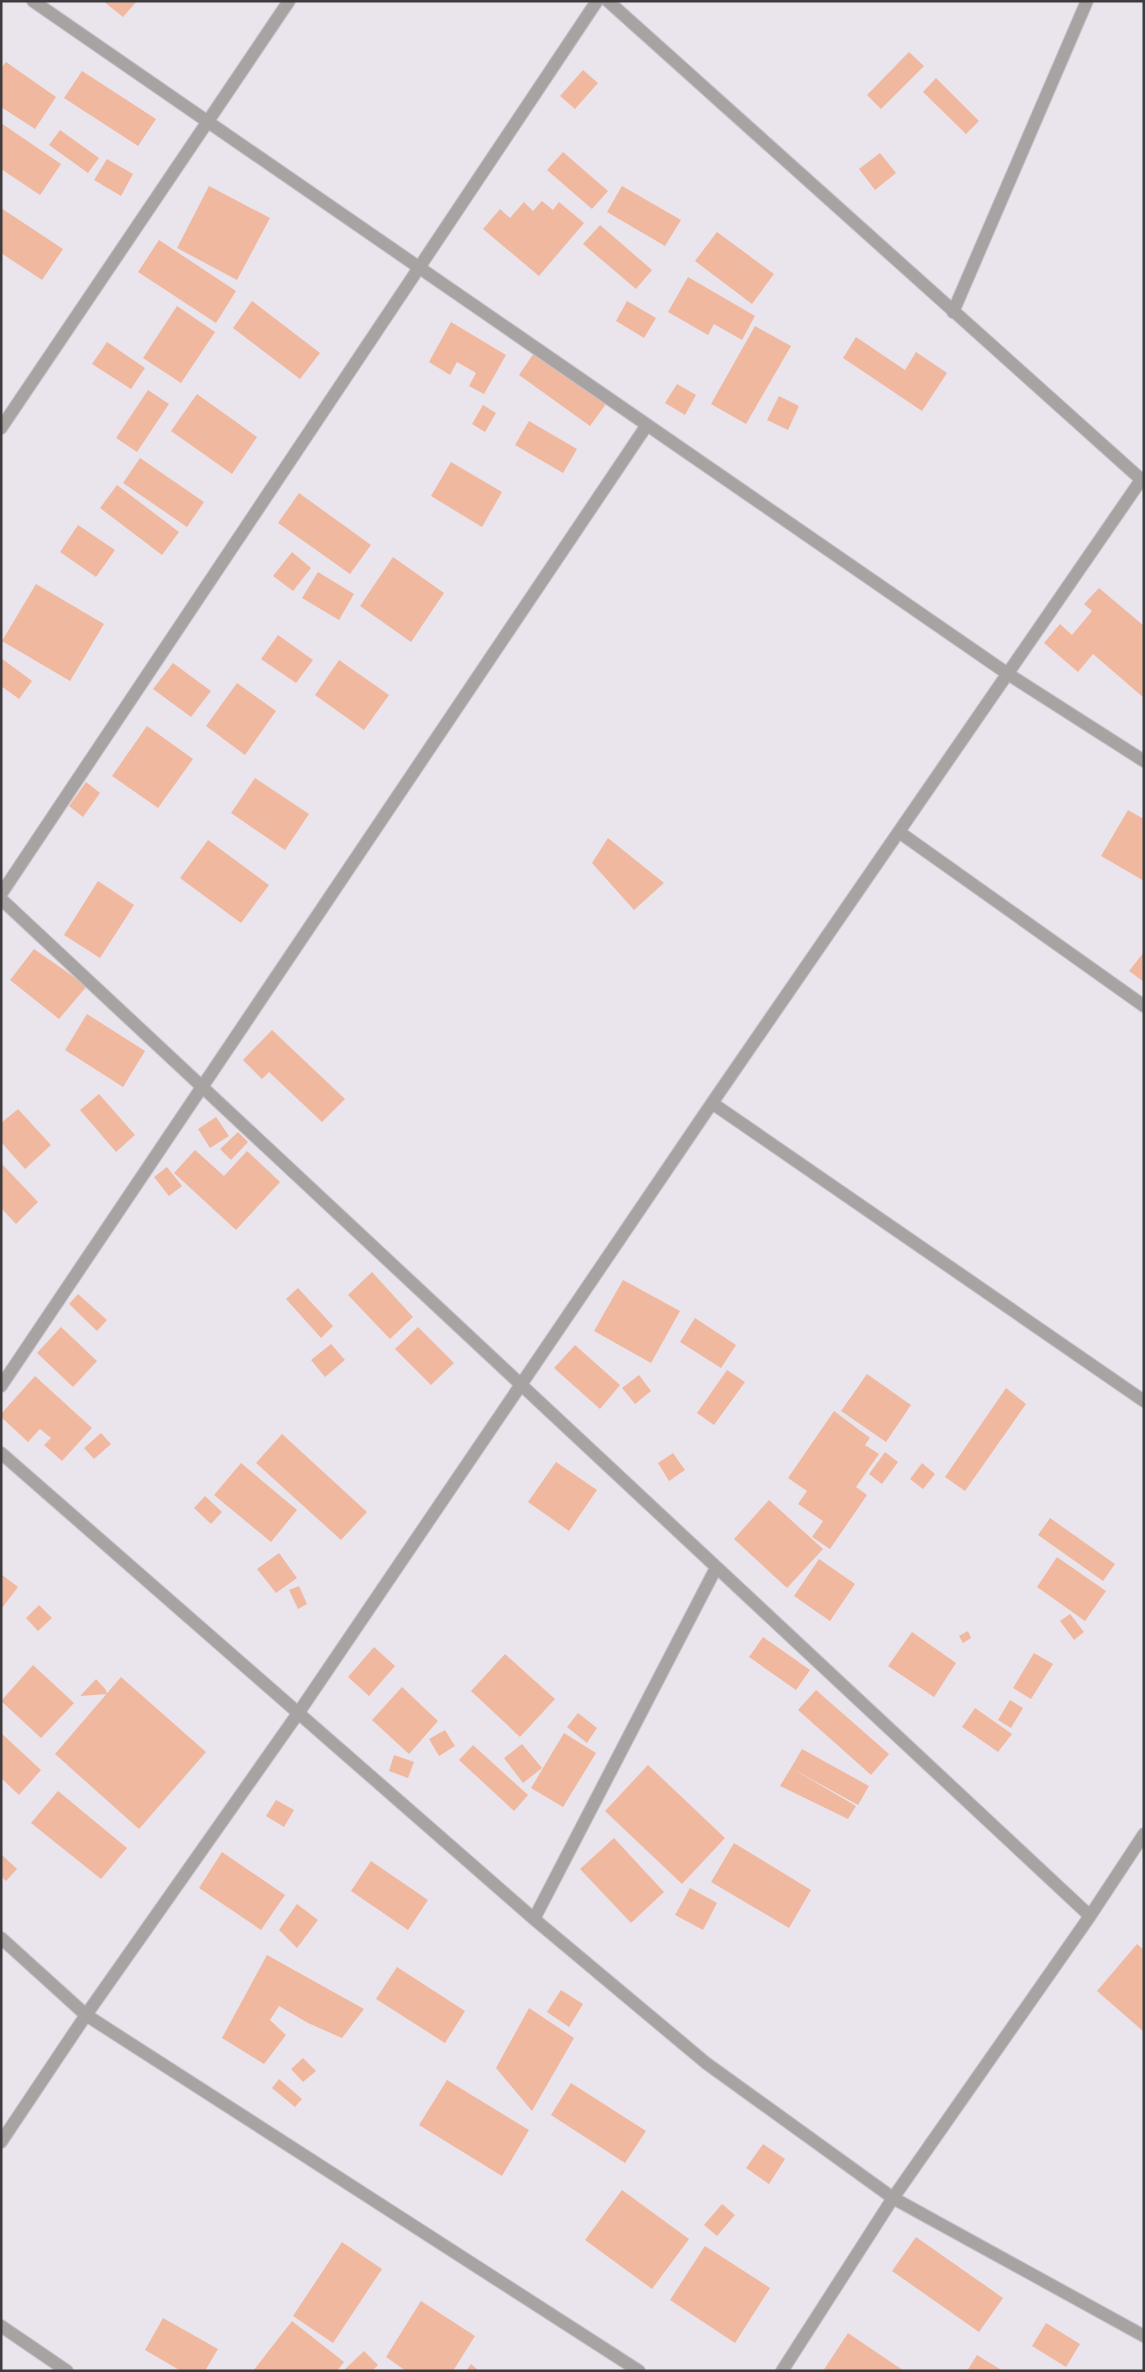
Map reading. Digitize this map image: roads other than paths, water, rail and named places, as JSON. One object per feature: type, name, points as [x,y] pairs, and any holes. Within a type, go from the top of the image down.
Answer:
[{"type":"street","points":[[33,1],[1008,674],[1144,761]]},
{"type":"street","points":[[1,428],[288,1]]},
{"type":"street","points":[[1,894],[598,1]]},
{"type":"street","points":[[1,2142],[86,2015],[299,1712],[712,1103],[1142,481],[608,1]]},
{"type":"street","points":[[953,312],[1087,1]]},
{"type":"street","points":[[1,1386],[647,425]]},
{"type":"street","points":[[900,832],[1144,1006]]},
{"type":"street","points":[[1,899],[521,1387],[1090,1916]]},
{"type":"street","points":[[712,1103],[1144,1400]]},
{"type":"street","points":[[1,1453],[534,1919],[706,2063],[892,2198],[1142,2332]]},
{"type":"street","points":[[534,1919],[716,1568]]},
{"type":"street","points":[[782,2371],[892,2198],[1090,1916],[1144,1834]]},
{"type":"street","points":[[1,1938],[86,2015],[639,2371]]},
{"type":"street","points":[[1,2326],[67,2371]]}]
